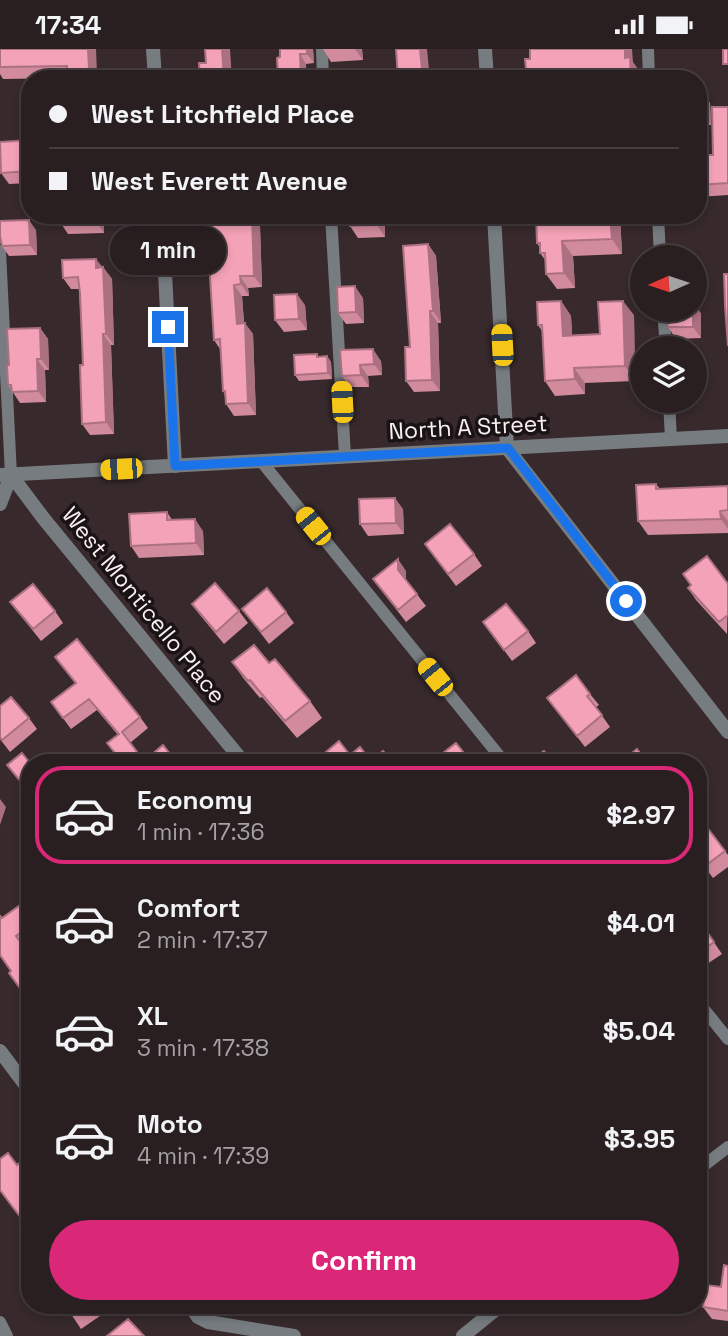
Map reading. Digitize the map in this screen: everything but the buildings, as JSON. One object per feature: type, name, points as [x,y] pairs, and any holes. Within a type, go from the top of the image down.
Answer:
[{"type":"street","points":[[153,49],[154,70]]},
{"type":"street","points":[[485,49],[486,70]]},
{"type":"street","points":[[162,224],[175,466]]},
{"type":"street","points":[[495,224],[508,448],[728,732]]},
{"type":"street","name":"North A Street","points":[[6,475],[728,436]]},
{"type":"street","points":[[0,504],[6,475]]},
{"type":"street","name":"West Monticello Place","points":[[6,475],[237,754]]},
{"type":"street","points":[[0,1051],[21,1079]]},
{"type":"street","points":[[196,1314],[208,1322],[293,1336]]},
{"type":"street","points":[[463,1336],[490,1314]]},
{"type":"lane","points":[[322,49],[323,70]]},
{"type":"lane","points":[[648,49],[649,70]]},
{"type":"lane","points":[[332,224],[345,456]]},
{"type":"lane","points":[[658,224],[659,245]]},
{"type":"lane","points":[[0,251],[6,475]]},
{"type":"lane","points":[[670,413],[671,439]]},
{"type":"lane","points":[[261,461],[498,754]]},
{"type":"lane","points":[[707,1013],[728,1039]]},
{"type":"lane","points":[[707,1163],[728,1147]]},
{"type":"lane","points":[[0,1322],[7,1336]]},
{"type":"route","points":[[168,327],[175,466],[508,448],[626,601]]}]
